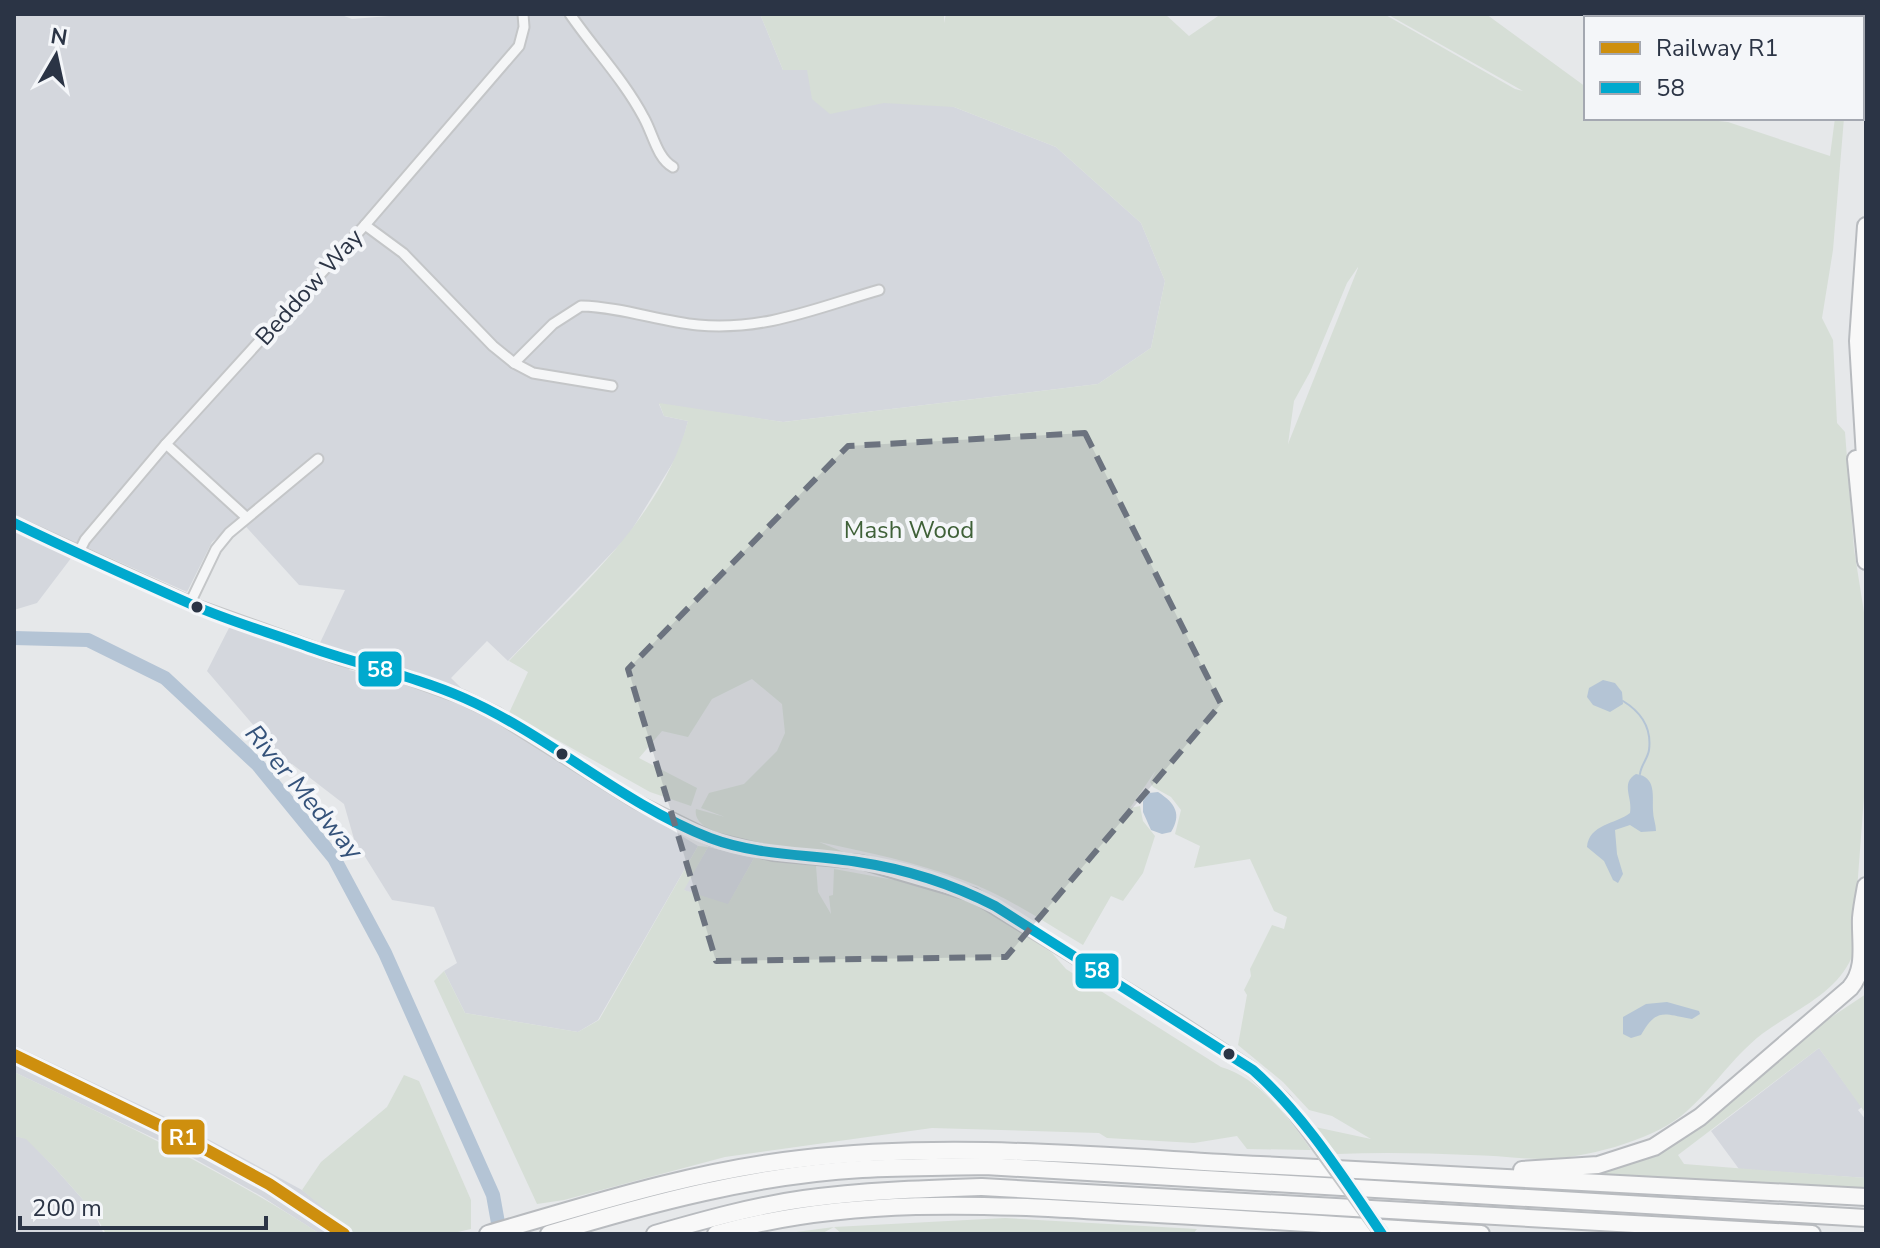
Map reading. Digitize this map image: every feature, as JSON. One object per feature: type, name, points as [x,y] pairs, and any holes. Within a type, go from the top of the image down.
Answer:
[{"type":"highway","points":[[1866,226],[1858,341],[1866,474]]},
{"type":"highway","points":[[1861,407],[1855,452],[1866,561]]},
{"type":"highway","points":[[1400,1172],[1565,1169],[1598,1165],[1639,1153],[1664,1141],[1700,1117],[1850,988],[1859,974],[1866,886]]},
{"type":"highway","points":[[1807,1025],[1837,1009],[1866,985]]},
{"type":"highway","points":[[549,1234],[592,1212],[671,1182],[759,1165],[893,1150],[1070,1155],[1866,1197]]},
{"type":"highway","points":[[488,1234],[756,1182],[860,1169],[985,1166],[1866,1218]]},
{"type":"highway","points":[[655,1234],[735,1212],[803,1199],[874,1191],[982,1187],[1812,1234]]},
{"type":"highway","points":[[716,1234],[824,1211],[922,1205],[1092,1210],[1427,1234]]},
{"type":"highway","points":[[1383,1231],[1481,1234]]},
{"type":"street","name":"Beddow Way","points":[[78,554],[85,540],[166,444],[365,225],[519,46],[524,27],[523,14]]},
{"type":"street","points":[[570,14],[626,88],[662,156],[673,167]]},
{"type":"street","points":[[365,225],[403,253],[493,346],[514,363],[533,373],[612,386]]},
{"type":"street","points":[[514,363],[553,324],[581,306],[696,325],[735,327],[782,320],[879,290]]},
{"type":"street","points":[[166,444],[246,517]]},
{"type":"street","points":[[190,603],[216,549],[246,517],[318,459]]},
{"type":"street","points":[[14,523],[190,603],[340,658],[462,697],[497,714],[635,801],[712,839],[773,854],[875,865],[974,895],[1228,1053],[1270,1086],[1383,1231]]},
{"type":"highlighted area","points":[[1085,433],[1221,704],[1006,957],[716,961],[628,669],[848,446]]},
{"type":"shaded area","points":[[14,14],[339,14],[352,19],[414,14],[760,14],[783,70],[807,70],[954,107],[1056,147],[1141,223],[1165,281],[1151,348],[1098,384],[783,422],[659,404],[664,416],[688,421],[680,451],[628,536],[508,661],[487,641],[451,678],[497,723],[698,846],[598,1020],[578,1032],[465,1013],[444,971],[457,963],[434,907],[392,900],[354,839],[344,804],[292,764],[290,768],[207,671],[230,626],[319,645],[345,590],[299,585],[239,519],[212,542],[187,592],[81,545],[37,603],[14,610]],"holes":[[[361,658],[432,680],[427,689],[349,670]]]},
{"type":"shaded area","points":[[708,847],[754,858],[728,905],[683,890]]},
{"type":"shaded area","points":[[14,1045],[180,1124],[302,1190],[358,1234],[320,1234],[261,1196],[177,1149],[14,1072]]},
{"type":"shaded area","points":[[1819,1048],[1862,1107],[1858,1110],[1866,1120],[1866,1178],[1739,1169],[1711,1131]]},
{"type":"shaded area","points":[[14,1136],[26,1138],[54,1167],[93,1211],[104,1234],[14,1234]]},
{"type":"green space","name":"Mash Wood","points":[[760,14],[944,14],[944,23],[946,14],[1165,14],[1189,36],[1221,14],[1384,14],[1523,91],[1387,14],[1486,14],[1584,86],[1584,120],[1728,122],[1830,156],[1835,120],[1844,120],[1833,250],[1822,318],[1833,340],[1837,423],[1845,432],[1854,549],[1866,625],[1866,770],[1852,957],[1835,982],[1813,1001],[1751,1043],[1681,1116],[1634,1141],[1577,1156],[1543,1159],[1420,1153],[1337,1154],[1315,1127],[1371,1139],[1332,1116],[1309,1110],[1283,1082],[1238,1045],[1247,995],[1244,990],[1251,976],[1250,969],[1272,925],[1284,929],[1287,917],[1274,911],[1250,859],[1194,868],[1200,846],[1175,834],[1181,810],[1171,797],[1153,787],[1150,782],[1156,770],[1130,808],[1140,806],[1143,821],[1155,836],[1143,873],[1123,901],[1111,896],[1083,945],[1009,901],[945,874],[819,842],[851,855],[761,845],[713,832],[699,822],[696,809],[725,817],[701,808],[709,793],[744,784],[777,751],[785,733],[782,704],[752,679],[712,699],[688,737],[662,731],[639,758],[697,788],[691,806],[650,792],[509,713],[528,672],[509,661],[614,551],[638,521],[676,456],[688,421],[664,416],[659,403],[783,422],[1098,384],[1151,348],[1165,281],[1141,223],[1056,147],[954,107],[884,103],[830,114],[812,99],[807,70],[783,70]],"holes":[[[1358,267],[1288,444],[1294,401],[1310,372],[1347,283]]]},
{"type":"green space","points":[[698,846],[708,847],[684,890],[728,904],[754,858],[816,866],[818,892],[831,914],[829,896],[833,895],[834,869],[900,881],[985,906],[1052,953],[1066,969],[1221,1067],[1248,1080],[1283,1113],[1311,1150],[1247,1149],[1237,1136],[1194,1143],[1107,1138],[1099,1133],[932,1128],[725,1157],[564,1200],[537,1204],[434,981],[444,971],[465,1013],[578,1032],[599,1020]]},
{"type":"green space","points":[[1866,994],[1866,1114],[1819,1048],[1678,1155],[1684,1164],[1866,1178],[1866,1190],[1591,1175],[1670,1145],[1827,1020]]},
{"type":"green space","points":[[14,1072],[208,1167],[320,1234],[106,1234],[93,1211],[54,1167],[26,1139],[14,1136]]},
{"type":"green space","points":[[404,1075],[419,1081],[471,1200],[471,1229],[449,1234],[354,1234],[302,1190],[321,1162],[387,1107]]},
{"type":"green space","points":[[1005,1218],[1197,1229],[1193,1234],[842,1234],[834,1227]]},
{"type":"green space","points":[[834,1227],[821,1234],[781,1234]]},
{"type":"water","points":[[1603,680],[1615,683],[1622,692],[1623,704],[1610,712],[1593,705],[1587,697],[1589,688]]},
{"type":"water","points":[[1636,774],[1650,783],[1656,831],[1641,832],[1630,825],[1615,830],[1623,874],[1618,883],[1613,880],[1604,861],[1587,847],[1589,839],[1598,829],[1630,813],[1628,786]]},
{"type":"water","points":[[1158,792],[1169,800],[1176,814],[1171,832],[1162,834],[1151,830],[1143,812],[1143,801],[1149,793]]},
{"type":"water","points":[[1667,1002],[1699,1011],[1700,1014],[1692,1019],[1674,1015],[1657,1016],[1641,1035],[1631,1038],[1623,1034],[1623,1017],[1646,1004]]},
{"type":"waterway","name":"River Medway","points":[[14,638],[88,640],[165,678],[258,765],[334,858],[385,953],[493,1195],[500,1234]]},
{"type":"waterway","points":[[1623,701],[1640,715],[1649,734],[1648,753],[1640,774]]},
{"type":"rail line","name":"R1","points":[[14,1055],[183,1137],[269,1184],[344,1234]]},
{"type":"transit line","name":"58","points":[[14,523],[209,612],[464,698],[496,713],[646,807],[710,838],[765,851],[839,859],[911,873],[995,906],[1253,1070],[1306,1127],[1382,1234]]}]
